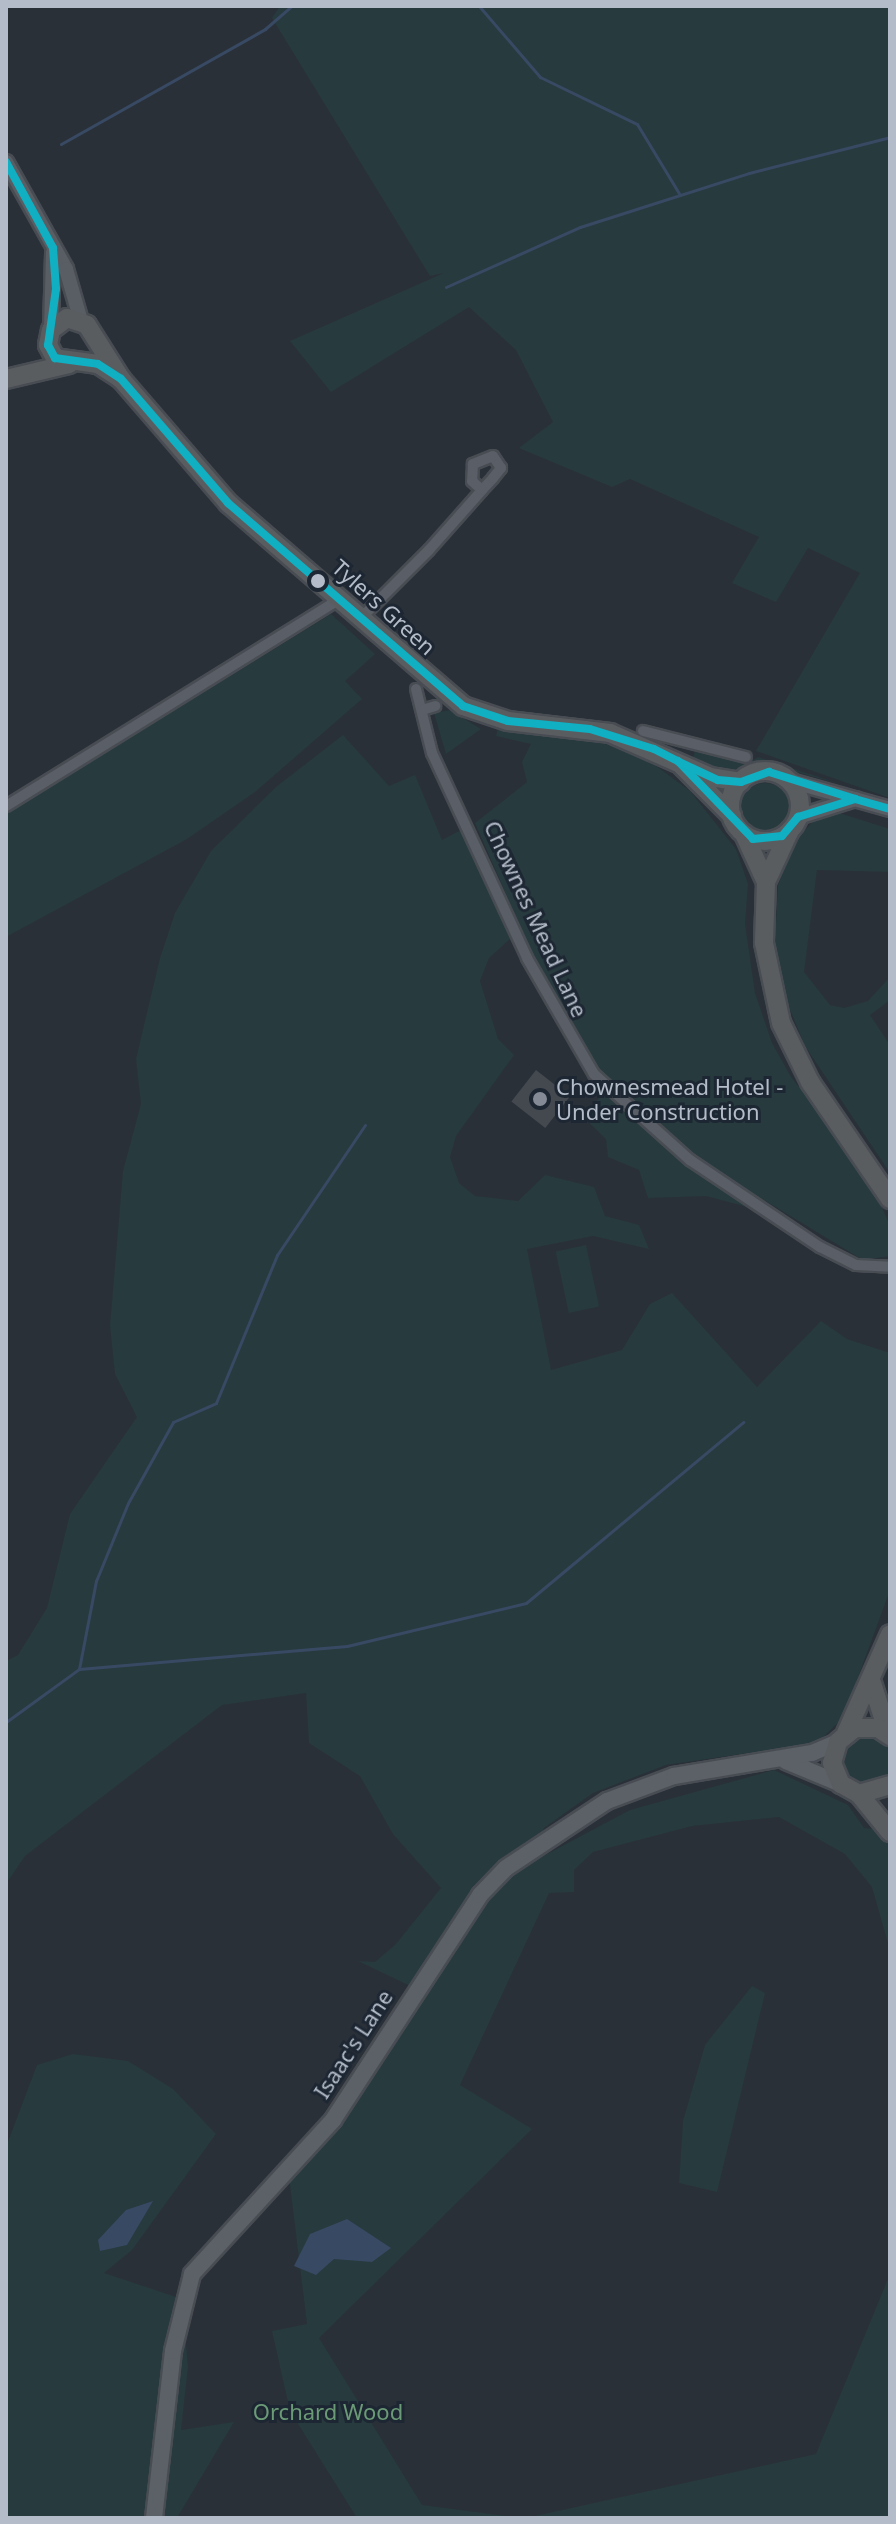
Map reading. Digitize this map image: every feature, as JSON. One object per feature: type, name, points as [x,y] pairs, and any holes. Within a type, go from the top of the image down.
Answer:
[{"type":"highway","points":[[67,318],[86,326],[92,347],[73,363],[10,378],[49,333],[67,318]]},
{"type":"highway","name":"Tylers Green","points":[[86,326],[121,379],[228,503],[463,706],[508,721],[610,733],[710,777],[741,782]]},
{"type":"highway","points":[[49,333],[55,358],[73,363]]},
{"type":"highway","name":"Tylers Green","points":[[73,363],[98,364],[121,379]]},
{"type":"highway","name":"Tylers Green","points":[[678,761],[732,816]]},
{"type":"highway","points":[[766,882],[744,834],[732,816],[731,798],[741,782],[769,772],[787,780],[798,797],[794,824],[766,882],[764,943],[781,1023],[810,1082],[890,1199]]},
{"type":"highway","points":[[744,834],[763,841],[794,824]]},
{"type":"highway","points":[[890,1634],[872,1683],[842,1737],[832,1763],[841,1784],[859,1794],[890,1832]]},
{"type":"highway","points":[[872,1683],[889,1734]]},
{"type":"highway","points":[[842,1737],[867,1726],[889,1734]]},
{"type":"highway","points":[[859,1794],[890,1785]]},
{"type":"main road","name":"Tylers Green","points":[[9,168],[66,269],[86,326]]},
{"type":"main road","points":[[49,333],[53,248]]},
{"type":"main road","points":[[787,780],[890,809]]},
{"type":"main road","points":[[794,824],[855,799]]},
{"type":"main road","name":"Isaac's Lane","points":[[154,2518],[173,2351],[192,2274],[333,2120],[480,1895],[506,1868],[607,1801],[699,1770],[780,1760],[842,1737]]},
{"type":"main road","name":"Isaac's Lane","points":[[780,1760],[841,1784]]},
{"type":"street","points":[[361,618],[482,490]]},
{"type":"street","points":[[6,806],[340,599]]},
{"type":"street","name":"Chownes Mead Lane","points":[[416,689],[432,753],[517,936],[594,1074],[690,1160],[820,1247],[856,1265],[890,1267]]},
{"type":"street","points":[[422,710],[435,706]]},
{"type":"street","points":[[643,731],[746,757]]},
{"type":"street","points":[[678,761],[689,742]]},
{"type":"green space","points":[[280,6],[890,6],[890,798],[756,751],[860,573],[808,548],[776,602],[732,583],[759,537],[630,479],[612,487],[519,448],[553,422],[516,350],[469,307],[331,392],[290,341],[444,273],[430,276],[272,18]]},
{"type":"green space","points":[[331,614],[375,654],[345,681],[362,699],[255,792],[187,839],[6,937],[6,814]]},
{"type":"green space","points":[[450,710],[481,729],[446,754],[434,713]]},
{"type":"green space","points":[[498,729],[562,732],[640,754],[690,791],[736,849],[748,884],[745,924],[755,993],[772,1043],[791,1077],[862,1166],[890,1225],[890,1256],[863,1260],[759,1197],[755,1209],[706,1196],[648,1198],[639,1170],[608,1157],[606,1139],[582,1116],[610,1087],[533,956],[475,823],[527,782],[522,762],[531,744],[496,736]]},
{"type":"green space","name":"Orchard Wood","points":[[343,735],[389,786],[415,775],[442,840],[465,828],[510,939],[489,958],[480,981],[498,1039],[514,1055],[456,1136],[450,1157],[459,1183],[475,1196],[518,1201],[545,1175],[594,1187],[605,1216],[639,1225],[649,1249],[593,1236],[527,1249],[551,1370],[622,1350],[650,1304],[672,1293],[757,1387],[821,1321],[847,1339],[890,1353],[890,1590],[843,1718],[817,1743],[666,1765],[593,1793],[544,1828],[534,1861],[630,1810],[774,1770],[848,1805],[864,1828],[890,1830],[890,1950],[872,1887],[845,1854],[779,1817],[692,1826],[593,1852],[574,1870],[574,1892],[549,1893],[460,2085],[532,2129],[319,2338],[422,2505],[522,2518],[357,2518],[290,2411],[272,2331],[307,2324],[289,2177],[371,2081],[425,1993],[358,1961],[375,1962],[396,1944],[441,1888],[393,1834],[360,1776],[309,1743],[306,1693],[222,1705],[25,1856],[6,1884],[6,1661],[18,1655],[47,1608],[70,1514],[137,1417],[115,1374],[110,1326],[123,1171],[141,1104],[136,1059],[160,958],[175,913],[211,851],[276,787]]},
{"type":"green space","points":[[696,748],[750,762],[758,757],[843,785],[767,764],[718,773],[692,760]]},
{"type":"green space","points":[[765,783],[783,790],[790,808],[783,826],[765,833],[747,826],[740,808],[747,790]]},
{"type":"green space","points":[[836,812],[890,829],[890,872],[817,870],[804,972],[830,1005],[844,1008],[868,1001],[889,978],[890,929],[890,1000],[870,1015],[890,1045],[890,1173],[805,1046],[784,995],[775,942],[778,885],[794,843],[812,822]]},
{"type":"green space","points":[[586,1245],[599,1307],[569,1313],[556,1251]]},
{"type":"green space","points":[[866,1734],[884,1742],[892,1760],[884,1778],[866,1786],[848,1778],[840,1760],[848,1742]]},
{"type":"green space","points":[[752,1986],[765,1993],[717,2192],[679,2183],[683,2121],[705,2045]]},
{"type":"green space","points":[[73,2054],[128,2061],[173,2089],[216,2134],[132,2250],[104,2273],[182,2299],[188,2367],[181,2430],[234,2422],[177,2518],[6,2518],[6,2147],[37,2065]]},
{"type":"green space","points":[[890,2274],[890,2518],[526,2518],[816,2454]]},
{"type":"water","points":[[153,2201],[127,2245],[100,2251],[98,2240],[126,2210]]},
{"type":"water","points":[[347,2219],[391,2248],[372,2262],[334,2259],[316,2275],[294,2266],[310,2234]]},
{"type":"building","name":"Chownesmead Hotel - Under Construction","points":[[536,1070],[570,1096],[545,1128],[511,1102]]},
{"type":"waterway","points":[[61,144],[265,29],[291,6]]},
{"type":"waterway","points":[[479,6],[540,77],[637,124],[680,195]]},
{"type":"waterway","points":[[446,287],[580,227],[749,173],[890,137]]},
{"type":"waterway","points":[[79,1669],[96,1581],[128,1503],[173,1422],[216,1403],[277,1255],[365,1125]]},
{"type":"waterway","points":[[6,1722],[79,1669],[347,1646],[526,1603],[743,1422]]},
{"type":"transit line","points":[[6,162],[53,248],[56,289],[48,345],[55,358],[98,364],[121,379],[228,503],[463,706],[508,721],[590,729],[654,749],[678,761],[753,839],[782,836],[798,817],[855,799],[890,809]]},
{"type":"transit line","points":[[679,762],[718,780],[741,782],[769,772],[855,799]]},
{"type":"place","name":"Chownesmead Hotel - Under Construction","points":[[540,1099]]}]
